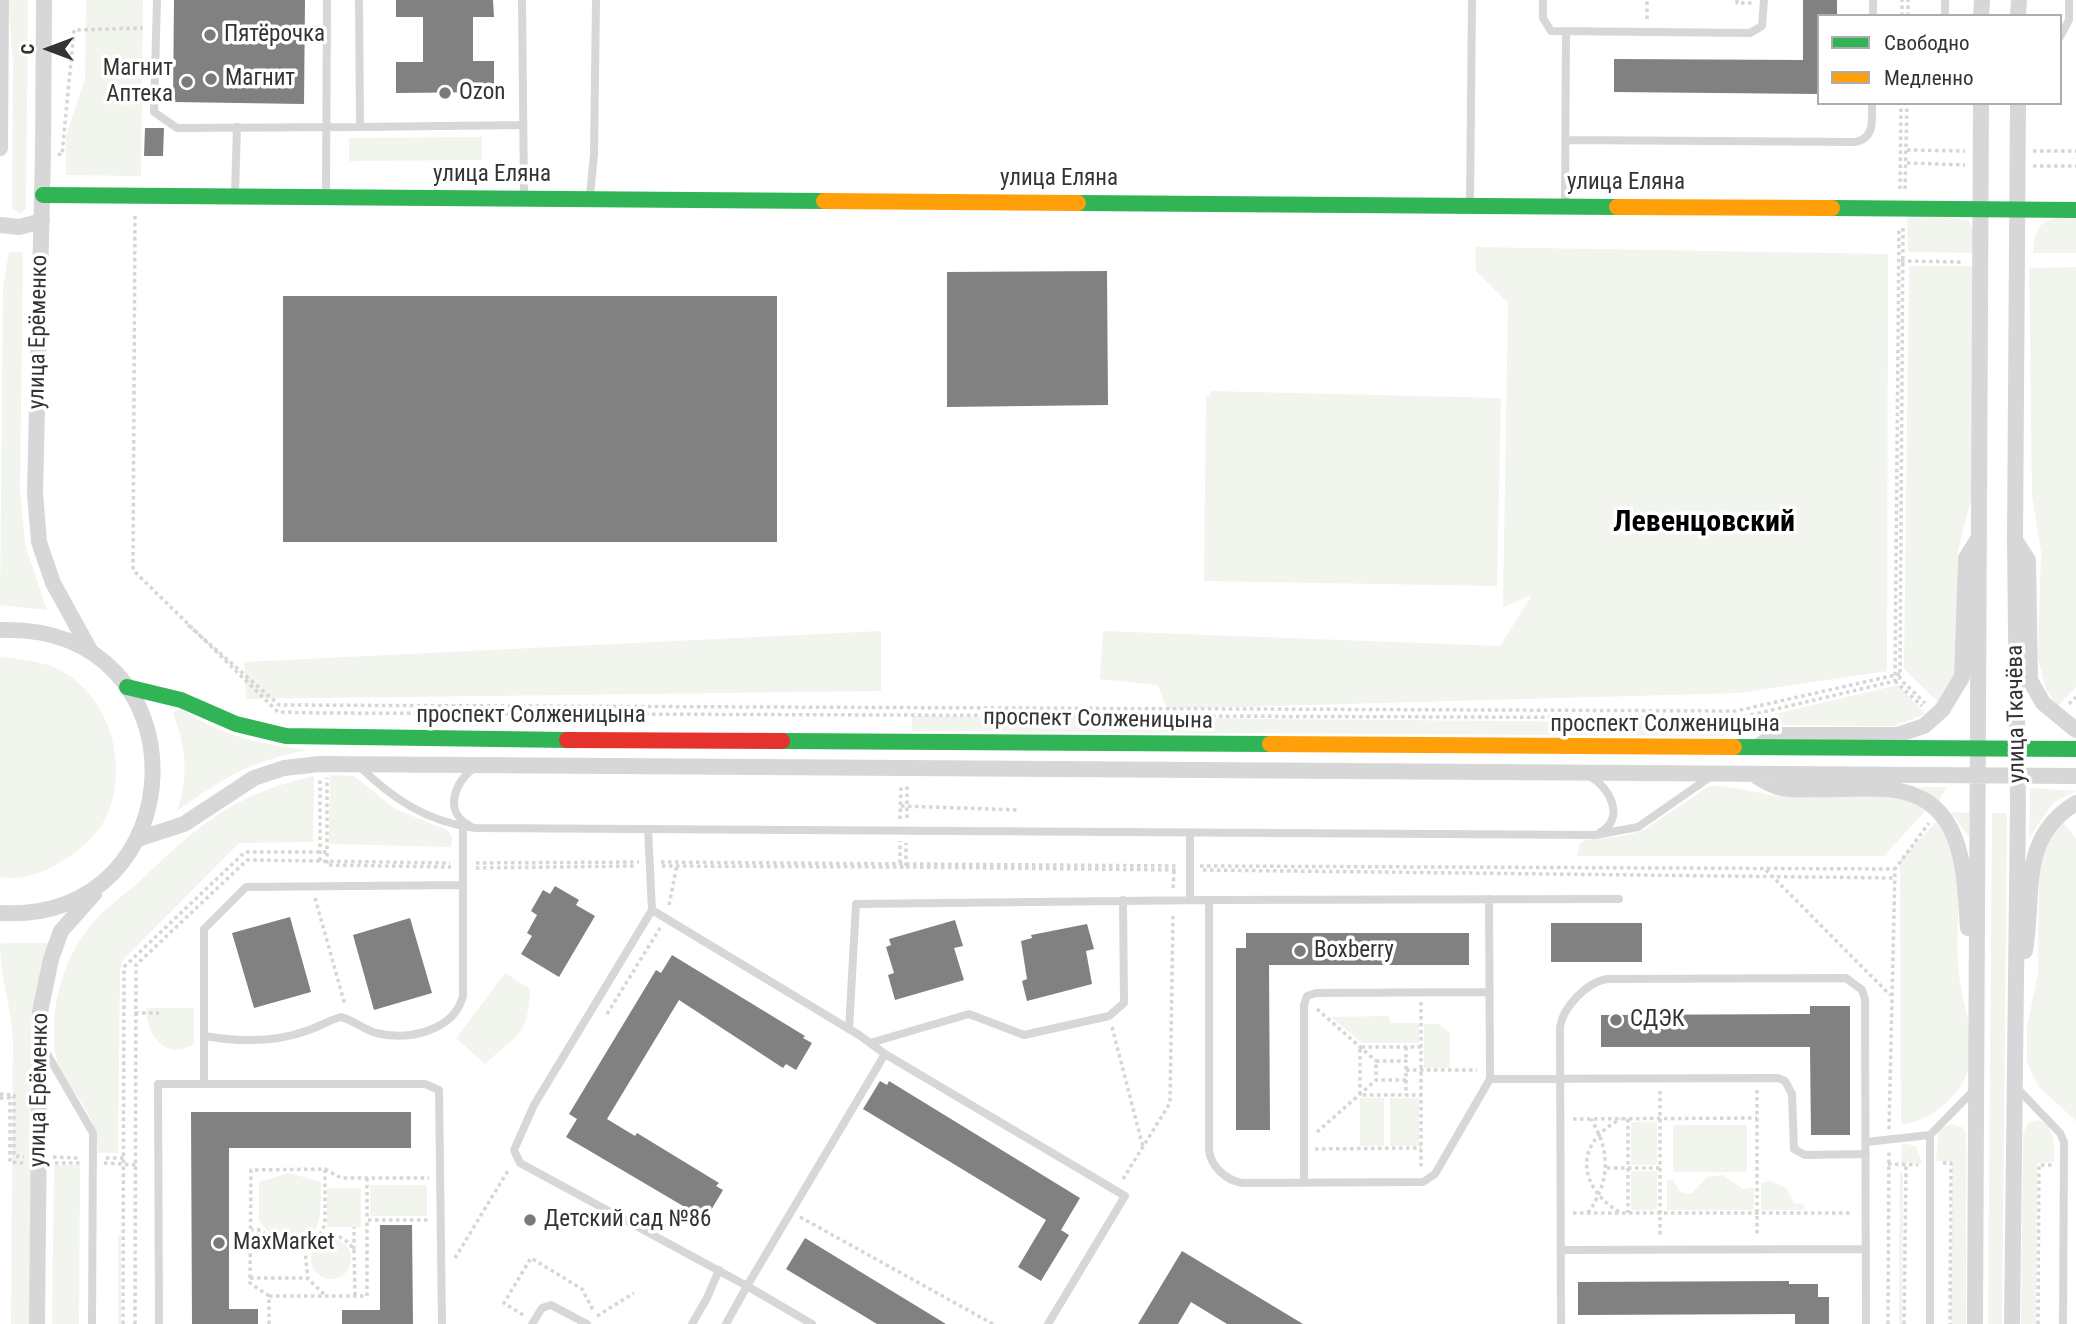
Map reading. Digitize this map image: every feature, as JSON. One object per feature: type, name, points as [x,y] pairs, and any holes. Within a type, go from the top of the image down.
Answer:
[{"type":"street","points":[[0,148],[1,0]]},
{"type":"street","name":"улица Ерёменко","points":[[44,0],[44,154],[35,493],[39,542],[53,583],[91,652]]},
{"type":"street","name":"улица Ткачёва","points":[[1975,1324],[1981,105]]},
{"type":"street","name":"улица Ткачёва","points":[[2012,1324],[2018,776],[2015,540],[2018,105]]},
{"type":"street","name":"улица Еляна","points":[[43,195],[2076,210]]},
{"type":"street","points":[[0,225],[19,227],[42,221]]},
{"type":"street","points":[[1756,748],[1775,735],[1897,735],[1913,732],[1937,715],[1956,691],[1962,677],[1966,558],[1979,537]]},
{"type":"street","points":[[2015,540],[2028,560],[2030,680],[2035,692],[2055,717],[2076,730]]},
{"type":"street","points":[[0,630],[24,629],[59,636],[91,652],[127,687],[143,715],[152,745],[154,767],[149,809],[138,839],[108,877],[77,899],[46,910],[0,913]]},
{"type":"street","name":"проспект Солженицына","points":[[127,687],[181,700],[236,724],[286,736],[2076,749]]},
{"type":"street","points":[[138,839],[184,824],[254,778],[284,768],[320,764],[2076,776]]},
{"type":"street","points":[[1753,774],[1775,789],[1896,790],[1912,794],[1939,811],[1956,835],[1961,849],[1969,939],[1977,971]]},
{"type":"street","points":[[2015,972],[2026,950],[2034,851],[2061,812],[2076,803]]},
{"type":"street","name":"улица Ерёменко","points":[[37,1324],[38,1040],[45,981],[61,931],[108,877]]},
{"type":"lane","points":[[157,0],[154,112],[177,128],[523,125]]},
{"type":"lane","points":[[326,197],[327,0]]},
{"type":"lane","points":[[359,0],[360,127]]},
{"type":"lane","points":[[522,0],[524,198]]},
{"type":"lane","points":[[590,199],[594,154],[596,0]]},
{"type":"lane","points":[[1470,204],[1472,0]]},
{"type":"lane","points":[[1543,0],[1545,26],[1551,31],[1647,33],[1750,33],[1762,26],[1764,2]]},
{"type":"lane","points":[[2062,33],[2069,20],[2069,0]]},
{"type":"lane","points":[[1565,205],[1566,32]]},
{"type":"lane","points":[[1566,140],[1855,142],[1864,140],[1870,134],[1872,105]]},
{"type":"lane","points":[[235,196],[237,127]]},
{"type":"lane","points":[[357,764],[402,803],[428,817],[475,828],[1595,835],[1638,827],[1714,774]]},
{"type":"lane","points":[[475,828],[464,822],[453,800],[456,787],[464,775],[478,765]]},
{"type":"lane","points":[[1587,774],[1601,782],[1609,791],[1614,804],[1611,820],[1605,831],[1595,835]]},
{"type":"lane","points":[[204,1036],[239,1041],[274,1039],[309,1030],[341,1017],[379,1034],[407,1036],[432,1029],[454,1015],[463,996],[463,827]]},
{"type":"lane","points":[[648,829],[652,910],[534,1105],[514,1150],[520,1163],[813,1324]]},
{"type":"lane","points":[[1190,833],[1190,899]]},
{"type":"lane","points":[[204,1084],[204,929],[246,887],[463,885]]},
{"type":"lane","points":[[849,1029],[856,904],[1173,899],[1619,899]]},
{"type":"lane","points":[[1209,900],[1210,1159],[1234,1181],[1304,1183],[1421,1182],[1430,1181],[1435,1174],[1490,1075],[1489,899]]},
{"type":"lane","points":[[870,1044],[969,1014],[1024,1035],[1109,1016],[1124,1003],[1123,900]]},
{"type":"lane","points":[[652,910],[849,1029],[885,1054],[1125,1196],[1048,1324]]},
{"type":"lane","points":[[1561,1324],[1562,1017],[1598,981],[1850,979],[1862,990],[1865,999],[1866,1324]]},
{"type":"lane","points":[[1304,1183],[1306,999],[1316,993],[1490,992]]},
{"type":"lane","points":[[38,1040],[93,1133],[92,1324]]},
{"type":"lane","points":[[727,1324],[885,1054]]},
{"type":"lane","points":[[1490,1075],[1560,1079],[1778,1078],[1790,1086],[1792,1142],[1798,1153],[1866,1154]]},
{"type":"lane","points":[[159,1324],[158,1084],[433,1085],[441,1098],[442,1324]]},
{"type":"lane","points":[[2014,1085],[2060,1133],[2064,1142],[2063,1324]]},
{"type":"lane","points":[[1866,1142],[1930,1135],[1978,1086]]},
{"type":"lane","points":[[1930,1135],[1930,1324]]},
{"type":"lane","points":[[1561,1250],[1866,1249]]},
{"type":"lane","points":[[692,1324],[719,1270]]},
{"type":"lane","points":[[533,1323],[542,1308],[555,1305],[589,1324]]},
{"type":"path","points":[[1647,0],[1647,33]]},
{"type":"path","points":[[1737,0],[1737,3],[1764,2]]},
{"type":"path","points":[[44,154],[62,155],[74,30],[156,27]]},
{"type":"path","points":[[1901,105],[1902,207]]},
{"type":"path","points":[[1907,105],[1901,261],[1898,675],[1937,715]]},
{"type":"path","points":[[1900,150],[1980,151]]},
{"type":"path","points":[[2018,151],[2076,151]]},
{"type":"path","points":[[135,196],[133,570],[278,712],[906,711],[1738,718],[1895,681],[1898,675]]},
{"type":"path","points":[[1901,261],[1980,263]]},
{"type":"path","points":[[2055,717],[2076,698]]},
{"type":"path","points":[[904,741],[906,711]]},
{"type":"path","points":[[320,764],[320,861]]},
{"type":"path","points":[[904,767],[901,806],[906,865]]},
{"type":"path","points":[[900,863],[907,806],[904,767]]},
{"type":"path","points":[[901,806],[1020,810]]},
{"type":"path","points":[[327,852],[327,865],[446,867]]},
{"type":"path","points":[[135,1324],[136,965],[247,860],[1174,868],[1895,869],[1888,1324]]},
{"type":"path","points":[[477,868],[648,864],[906,865]]},
{"type":"path","points":[[1116,1190],[1170,1103],[1174,868]]},
{"type":"path","points":[[1190,868],[1894,878]]},
{"type":"path","points":[[1766,870],[1892,997]]},
{"type":"path","points":[[311,886],[349,1021]]},
{"type":"path","points":[[1421,992],[1421,1182]]},
{"type":"path","points":[[1306,999],[1376,1061],[1406,1061]]},
{"type":"path","points":[[135,1013],[159,1013]]},
{"type":"path","points":[[1109,1016],[1143,1147]]},
{"type":"path","points":[[1360,1047],[1421,1047]]},
{"type":"path","points":[[1360,1047],[1360,1095]]},
{"type":"path","points":[[1406,1047],[1406,1095]]},
{"type":"path","points":[[1376,1061],[1376,1080]]},
{"type":"path","points":[[1406,1070],[1490,1075]]},
{"type":"path","points":[[1660,1079],[1661,1250]]},
{"type":"path","points":[[1757,1079],[1757,1249]]},
{"type":"path","points":[[1406,1080],[1376,1080],[1314,1135],[1314,1149],[1421,1148]]},
{"type":"path","points":[[1360,1095],[1421,1095]]},
{"type":"path","points":[[1561,1119],[1757,1118]]},
{"type":"path","points":[[1588,1213],[1599,1198],[1607,1168],[1599,1133],[1591,1119]]},
{"type":"path","points":[[1620,1213],[1599,1198],[1587,1173],[1586,1158],[1599,1133],[1625,1119]]},
{"type":"path","points":[[1625,1119],[1628,1213]]},
{"type":"path","points":[[2038,1324],[2039,1165],[2064,1165]]},
{"type":"path","points":[[1904,1324],[1906,1166]]},
{"type":"path","points":[[1607,1168],[1660,1168]]},
{"type":"path","points":[[367,1178],[367,1296],[269,1296],[250,1283],[251,1170],[325,1169],[341,1178],[367,1178],[441,1178]]},
{"type":"path","points":[[325,1169],[325,1224],[320,1235],[311,1241],[305,1251],[307,1278],[325,1296]]},
{"type":"path","points":[[792,1212],[993,1324]]},
{"type":"path","points":[[1561,1213],[1866,1213]]},
{"type":"path","points":[[367,1220],[441,1220]]},
{"type":"path","points":[[354,1227],[355,1296]]},
{"type":"path","points":[[250,1230],[261,1230],[270,1240],[284,1244],[311,1241]]},
{"type":"path","points":[[320,1235],[342,1237],[354,1250]]},
{"type":"path","points":[[533,1323],[504,1303],[531,1258],[582,1289],[597,1316]]},
{"type":"path","points":[[250,1278],[307,1278]]},
{"type":"path","points":[[589,1324],[634,1293]]},
{"type":"path","points":[[269,1296],[269,1324]]},
{"type":"shaded area","points":[[8,0],[28,0],[26,208],[20,214],[12,208],[13,64]]},
{"type":"shaded area","points":[[86,0],[143,0],[141,176],[66,175],[66,136],[85,79]]},
{"type":"shaded area","points":[[482,137],[482,160],[349,161],[349,138]]},
{"type":"shaded area","points":[[1907,214],[1968,220],[1974,231],[1975,253],[1908,252]]},
{"type":"shaded area","points":[[2076,216],[2076,253],[2033,253],[2039,227],[2049,220]]},
{"type":"shaded area","points":[[1475,247],[1888,254],[1887,671],[1739,693],[1167,709],[1158,685],[1100,679],[1103,631],[1500,646],[1532,595],[1503,607],[1508,303],[1476,271]]},
{"type":"shaded area","points":[[9,252],[23,252],[20,490],[25,544],[47,610],[0,605],[3,288]]},
{"type":"shaded area","points":[[1909,266],[1975,266],[1972,496],[1958,550],[1954,681],[1938,702],[1904,669]]},
{"type":"shaded area","points":[[2076,267],[2076,687],[2058,706],[2046,690],[2038,658],[2041,552],[2032,495],[2029,268]]},
{"type":"shaded area","points":[[1211,391],[1501,398],[1497,586],[1204,581],[1206,396],[1210,396]]},
{"type":"shaded area","points":[[881,631],[881,691],[246,699],[244,662]]},
{"type":"shaded area","points":[[0,658],[48,665],[68,675],[85,689],[108,726],[116,770],[108,813],[94,835],[54,866],[40,873],[16,878],[0,877]]},
{"type":"shaded area","points":[[1898,685],[1925,714],[1894,726],[1780,725],[1723,736],[912,731],[912,716],[1736,723]]},
{"type":"shaded area","points":[[180,709],[227,733],[308,750],[254,765],[177,811],[185,773],[181,737],[173,712]]},
{"type":"shaded area","points":[[330,775],[354,776],[395,809],[447,830],[452,837],[451,847],[329,844]]},
{"type":"shaded area","points":[[314,776],[313,842],[239,843],[123,960],[120,970],[118,1153],[98,1153],[92,1122],[64,1076],[55,1052],[57,997],[77,944],[105,911],[219,814],[261,792]]},
{"type":"shaded area","points":[[1709,786],[1796,797],[1874,795],[1892,797],[1927,809],[1884,856],[1577,856],[1580,843],[1585,840],[1624,836],[1646,829]]},
{"type":"shaded area","points":[[1919,787],[1947,787],[1939,801]]},
{"type":"shaded area","points":[[2030,788],[2076,791],[2054,802],[2029,837]]},
{"type":"shaded area","points":[[1951,812],[1969,813],[1969,837]]},
{"type":"shaded area","points":[[1992,813],[2007,813],[2002,1324],[1988,1324]]},
{"type":"shaded area","points":[[1939,819],[1950,838],[1957,867],[1958,962],[1970,1034],[1970,1058],[1964,1080],[1951,1099],[1932,1114],[1911,1123],[1901,1124],[1900,860]]},
{"type":"shaded area","points":[[2061,819],[2076,839],[2076,1121],[2038,1086],[2027,1062],[2027,1027],[2038,974],[2039,875],[2043,848]]},
{"type":"shaded area","points":[[48,943],[43,989],[36,1324],[11,1324],[13,1042],[1,957],[0,944]]},
{"type":"shaded area","points":[[505,973],[530,989],[527,1017],[519,1034],[485,1064],[456,1038]]},
{"type":"shaded area","points":[[146,1008],[194,1008],[194,1044],[174,1050],[159,1042],[149,1027]]},
{"type":"shaded area","points":[[1389,1016],[1390,1023],[1419,1023],[1419,1043],[1362,1043],[1331,1017]]},
{"type":"shaded area","points":[[1424,1024],[1439,1024],[1450,1033],[1450,1068],[1424,1068]]},
{"type":"shaded area","points":[[1360,1098],[1384,1098],[1384,1146],[1360,1146]]},
{"type":"shaded area","points":[[1390,1098],[1419,1098],[1419,1146],[1390,1146]]},
{"type":"shaded area","points":[[2039,1120],[2049,1127],[2051,1132],[2054,1162],[2037,1163],[2036,1324],[2021,1324],[2023,1133],[2029,1122]]},
{"type":"shaded area","points":[[1631,1122],[1657,1122],[1657,1165],[1631,1165]]},
{"type":"shaded area","points":[[1951,1124],[1962,1127],[1966,1133],[1966,1324],[1951,1324],[1952,1162],[1936,1161],[1939,1130]]},
{"type":"shaded area","points":[[1673,1125],[1747,1125],[1747,1172],[1673,1172]]},
{"type":"shaded area","points":[[1902,1143],[1916,1146],[1922,1164],[1901,1163]]},
{"type":"shaded area","points":[[54,1165],[80,1165],[79,1324],[52,1324]]},
{"type":"shaded area","points":[[1631,1171],[1657,1171],[1657,1210],[1631,1210]]},
{"type":"shaded area","points":[[289,1173],[321,1182],[319,1220],[310,1236],[301,1240],[273,1238],[259,1220],[259,1182]]},
{"type":"shaded area","points":[[1900,1173],[1903,1173],[1902,1324],[1899,1324]]},
{"type":"shaded area","points":[[1723,1175],[1743,1189],[1754,1187],[1754,1210],[1667,1210],[1667,1180],[1673,1180],[1680,1192],[1691,1194],[1707,1177]]},
{"type":"shaded area","points":[[1770,1181],[1786,1188],[1794,1203],[1804,1205],[1804,1210],[1761,1210],[1761,1183]]},
{"type":"shaded area","points":[[370,1185],[427,1185],[427,1216],[370,1216]]},
{"type":"shaded area","points":[[327,1188],[361,1188],[361,1227],[327,1227]]},
{"type":"shaded area","points":[[118,1235],[121,1235],[121,1324],[118,1324]]},
{"type":"shaded area","points":[[331,1239],[345,1245],[351,1259],[345,1273],[331,1279],[317,1273],[311,1259],[317,1245]]},
{"type":"building","points":[[174,0],[305,0],[304,104],[173,102]]},
{"type":"building","points":[[396,0],[493,0],[494,17],[473,17],[473,61],[494,61],[494,92],[396,93],[396,62],[423,62],[423,17],[396,17]]},
{"type":"building","points":[[1803,0],[1837,0],[1837,14],[1817,14],[1817,94],[1614,92],[1614,59],[1803,60]]},
{"type":"building","points":[[145,128],[164,128],[163,156],[144,156]]},
{"type":"building","points":[[1107,271],[1108,405],[947,407],[947,272]]},
{"type":"building","points":[[283,296],[777,296],[777,542],[283,542]]},
{"type":"building","points":[[555,886],[579,900],[576,905],[595,916],[559,977],[521,954],[532,936],[527,933],[537,915],[531,911],[543,890],[550,894]]},
{"type":"building","points":[[290,917],[311,992],[254,1008],[232,933]]},
{"type":"building","points":[[410,918],[432,993],[374,1010],[353,935]]},
{"type":"building","points":[[955,920],[963,946],[954,948],[964,980],[895,1000],[888,975],[894,973],[886,947],[891,945],[889,939]]},
{"type":"building","points":[[1551,923],[1642,923],[1642,962],[1551,962]]},
{"type":"building","points":[[1087,924],[1094,949],[1086,951],[1092,984],[1027,1001],[1022,981],[1027,979],[1021,941],[1032,938],[1031,935]]},
{"type":"building","points":[[1246,933],[1469,933],[1469,965],[1269,965],[1270,1130],[1236,1130],[1236,948],[1246,948]]},
{"type":"building","points":[[672,955],[805,1036],[803,1038],[812,1043],[796,1070],[786,1064],[783,1068],[679,1000],[607,1119],[635,1136],[637,1133],[719,1183],[716,1186],[723,1190],[707,1217],[696,1210],[695,1213],[566,1137],[577,1119],[569,1114],[656,970],[661,973]]},
{"type":"building","points":[[1810,1006],[1850,1006],[1850,1135],[1811,1135],[1810,1047],[1601,1047],[1601,1015],[1810,1014]]},
{"type":"building","points":[[880,1081],[887,1085],[889,1081],[1080,1198],[1061,1230],[1069,1235],[1041,1281],[1018,1267],[1046,1220],[863,1109]]},
{"type":"building","points":[[191,1112],[411,1112],[411,1148],[229,1148],[229,1309],[258,1309],[258,1324],[192,1324]]},
{"type":"building","points":[[380,1225],[412,1225],[413,1324],[342,1324],[342,1310],[380,1310]]},
{"type":"building","points":[[805,1238],[946,1324],[877,1324],[786,1269]]},
{"type":"building","points":[[1182,1251],[1303,1324],[1227,1324],[1191,1302],[1178,1324],[1138,1324]]},
{"type":"building","points":[[1789,1281],[1789,1284],[1818,1284],[1818,1297],[1829,1297],[1829,1324],[1795,1324],[1795,1314],[1578,1315],[1578,1282]]},
{"type":"traffic: fast","points":[[43,195],[824,201]]},
{"type":"traffic: fast","points":[[1078,203],[1617,207]]},
{"type":"traffic: fast","points":[[1832,208],[2076,210]]},
{"type":"traffic: fast","points":[[127,687],[181,700],[236,724],[286,736],[567,740]]},
{"type":"traffic: fast","points":[[782,741],[1270,744]]},
{"type":"traffic: fast","points":[[1734,747],[2076,749]]},
{"type":"traffic: slow","points":[[824,201],[1078,203]]},
{"type":"traffic: slow","points":[[1617,207],[1832,208]]},
{"type":"traffic: slow","points":[[1270,744],[1734,747]]},
{"type":"traffic: jam","points":[[567,740],[782,741]]},
{"type":"place","name":"Пятёрочка","points":[[210,35]]},
{"type":"place","name":"Магнит","points":[[211,79]]},
{"type":"place","name":"Магнит Аптека","points":[[187,82]]},
{"type":"place","name":"Ozon","points":[[445,93]]},
{"type":"place","name":"Boxberry","points":[[1300,951]]},
{"type":"place","name":"СДЭК","points":[[1616,1020]]},
{"type":"place","name":"Детский сад №86","points":[[530,1220]]},
{"type":"place","name":"MaxMarket","points":[[219,1243]]},
{"type":"district","name":"Левенцовский","points":[[1704,523]]}]
